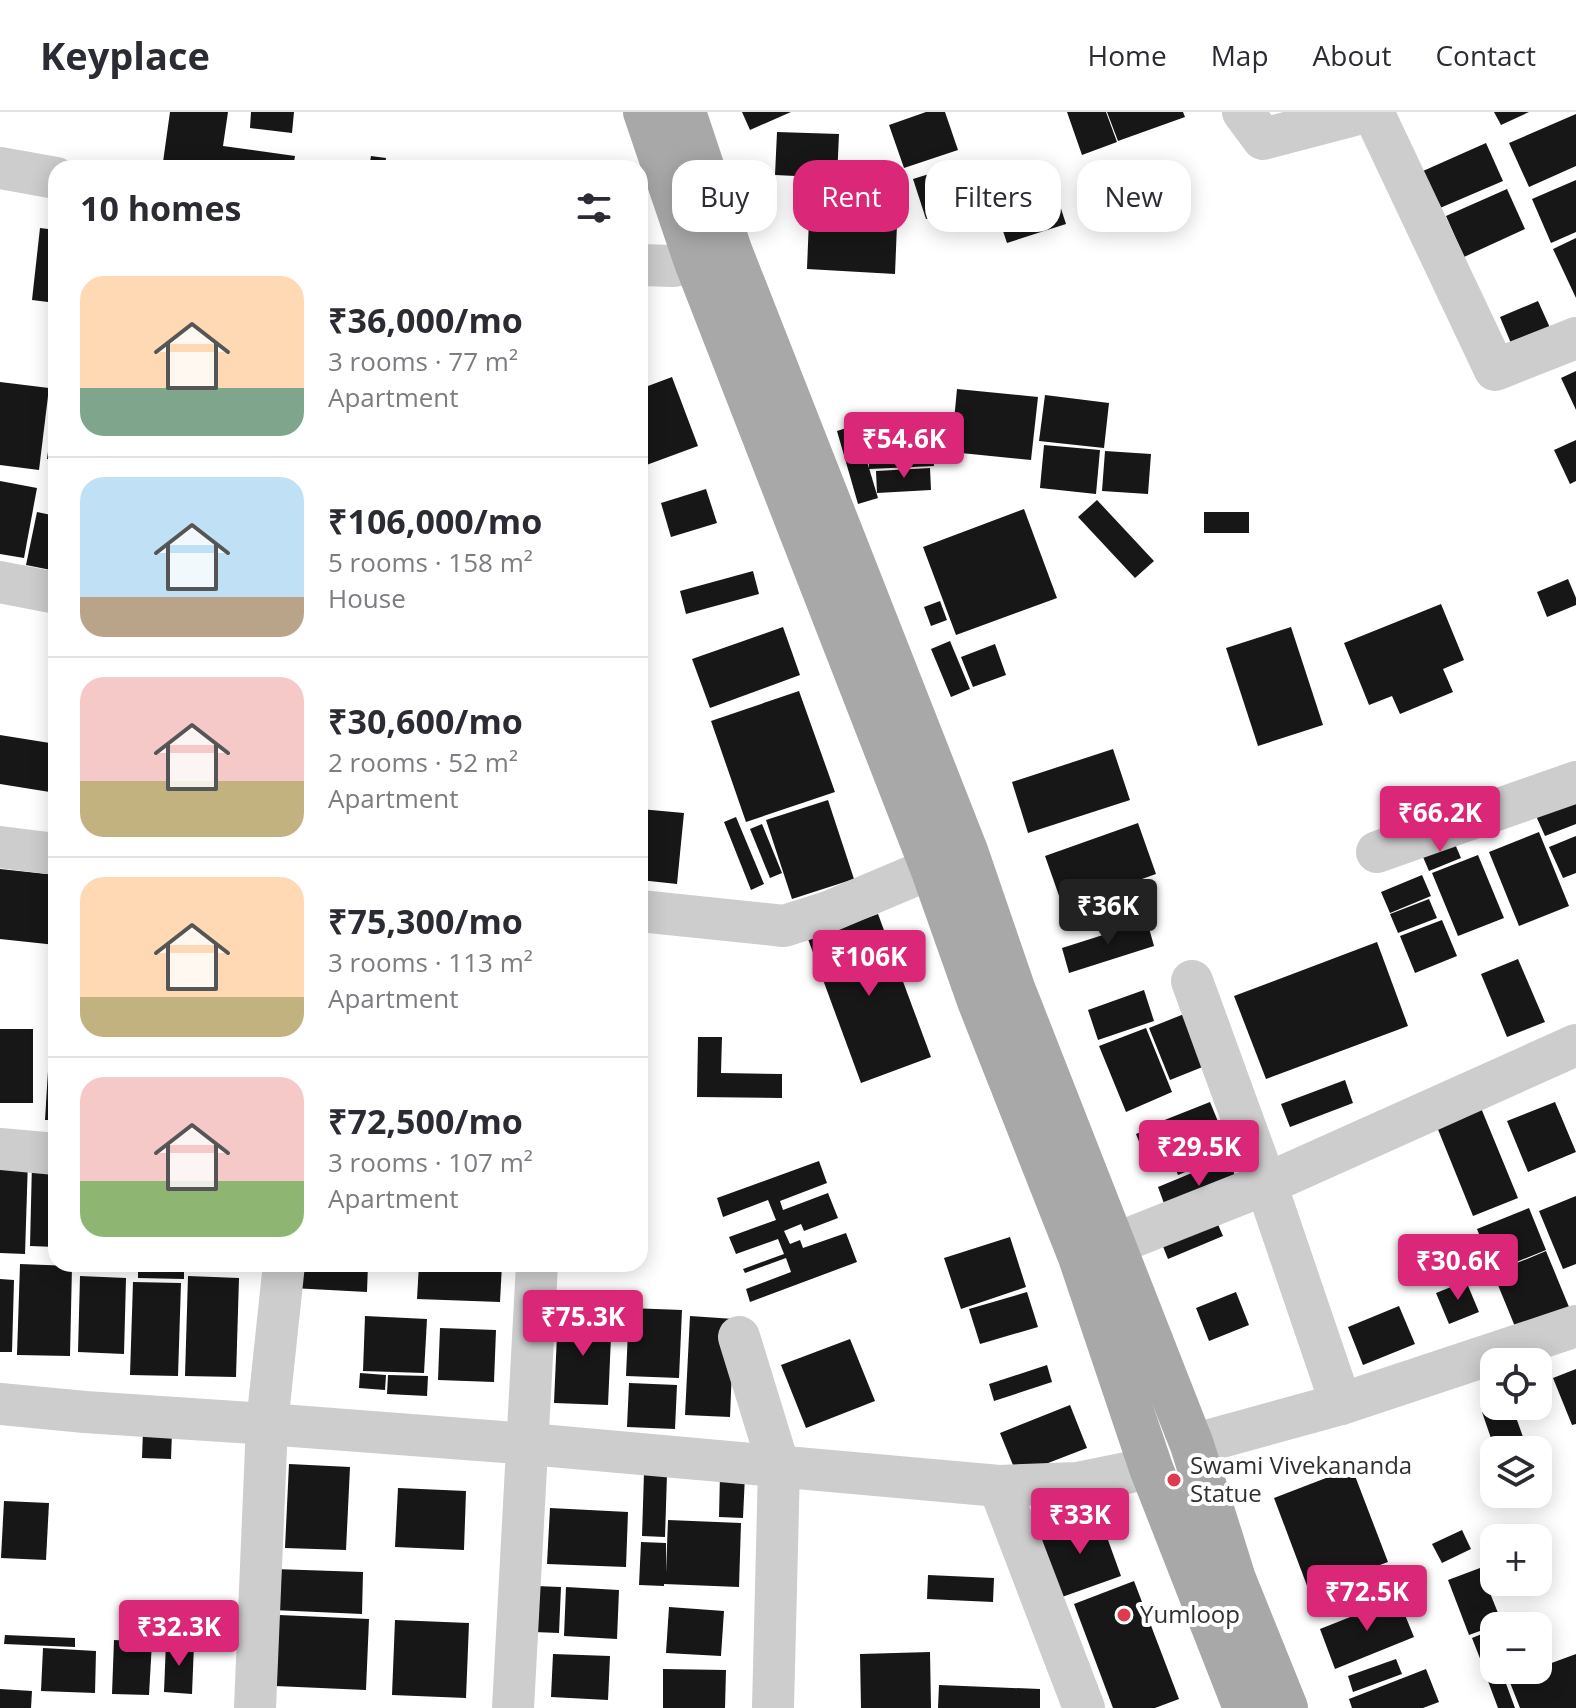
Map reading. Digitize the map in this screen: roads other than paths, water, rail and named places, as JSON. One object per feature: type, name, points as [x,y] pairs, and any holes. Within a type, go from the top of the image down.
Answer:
[{"type":"main road","points":[[645,112],[696,262],[1080,1257],[1151,1468],[1245,1708]]},
{"type":"main road","points":[[684,112],[730,250],[966,851],[1013,988],[1192,1445],[1234,1579],[1286,1708]]},
{"type":"street","points":[[1243,112],[1263,139],[1366,112]]},
{"type":"street","points":[[1373,112],[1495,370],[1576,338]]},
{"type":"street","points":[[0,168],[48,177]]},
{"type":"street","points":[[648,265],[673,266],[696,262]]},
{"type":"street","points":[[0,582],[48,591]]},
{"type":"street","points":[[1377,852],[1576,782]]},
{"type":"street","points":[[0,847],[48,853]]},
{"type":"street","points":[[648,912],[784,926],[828,912],[932,868]]},
{"type":"street","points":[[1192,981],[1341,1404]]},
{"type":"street","points":[[1115,1244],[1266,1184],[1576,1045]]},
{"type":"street","points":[[0,1149],[48,1153]]},
{"type":"street","points":[[255,1708],[267,1424],[283,1272]]},
{"type":"street","points":[[513,1708],[537,1272]]},
{"type":"street","points":[[1192,1445],[1341,1404],[1576,1326]]},
{"type":"street","points":[[739,1337],[779,1467],[773,1708]]},
{"type":"street","points":[[0,1404],[529,1444],[999,1486],[1077,1483],[1151,1468]]},
{"type":"street","points":[[999,1486],[1084,1708]]},
{"type":"place","name":"Swami Vivekananda Statue","points":[[1174,1480]]},
{"type":"place","name":"Yumloop","points":[[1124,1615]]}]
